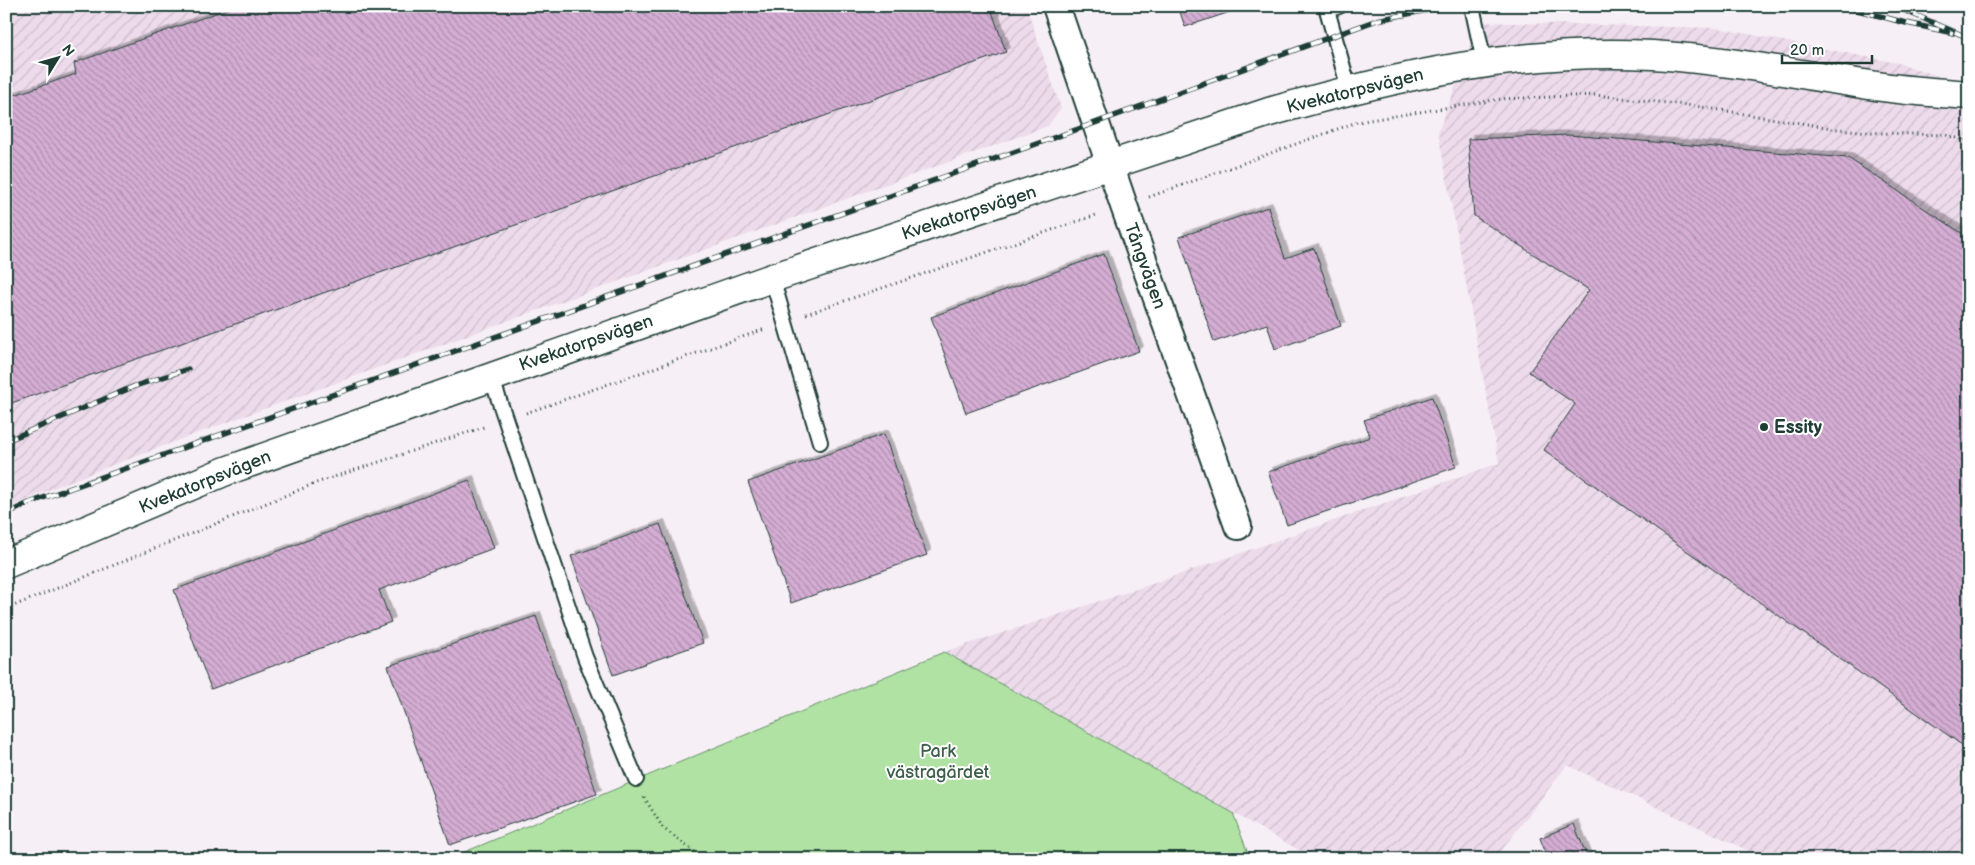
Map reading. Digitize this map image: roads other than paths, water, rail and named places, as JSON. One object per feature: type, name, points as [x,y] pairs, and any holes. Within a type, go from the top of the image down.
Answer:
[{"type":"street","name":"Tångvägen","points":[[1056,6],[1110,166],[1238,526]]},
{"type":"street","name":"Kvekatorpsvägen","points":[[6,564],[226,471],[491,376],[772,278],[1269,112],[1348,89],[1484,62],[1539,56],[1653,55],[1788,70],[1890,88],[1969,95]]},
{"type":"lane","points":[[1472,6],[1484,62]]},
{"type":"lane","points":[[1331,7],[1348,89]]},
{"type":"lane","points":[[772,278],[820,442]]},
{"type":"lane","points":[[491,376],[585,657],[636,779]]},
{"type":"railway","points":[[6,514],[29,503],[1095,123],[1377,20],[1448,6]]},
{"type":"railway","points":[[1843,6],[1953,33]]},
{"type":"railway","points":[[1894,6],[1969,38]]},
{"type":"railway","points":[[6,441],[135,386],[188,369]]},
{"type":"place","name":"Essity","points":[[1764,427]]},
{"type":"park label","name":"Park västragärdet","points":[[938,761]]}]
